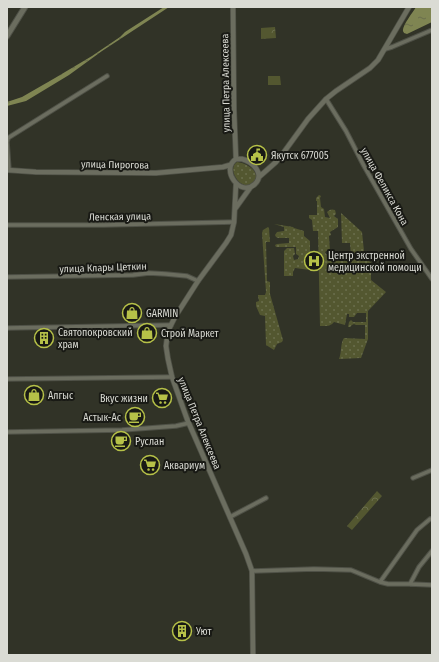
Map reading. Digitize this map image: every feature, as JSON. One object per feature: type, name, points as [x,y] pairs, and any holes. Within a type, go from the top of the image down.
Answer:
[{"type":"main road","points":[[7,36],[25,7]]},
{"type":"street","name":"улица Петра Алексеева","points":[[233,7],[236,159]]},
{"type":"street","points":[[235,209],[250,188],[257,182],[259,177],[276,162],[308,119],[326,99],[370,68],[378,60],[409,7]]},
{"type":"street","points":[[384,49],[432,30]]},
{"type":"street","points":[[8,170],[8,138],[107,76]]},
{"type":"street","name":"улица Феликса Кона","points":[[326,99],[346,131],[411,249],[432,279]]},
{"type":"street","points":[[250,188],[241,187],[236,184],[230,172],[230,165],[233,161],[236,159],[242,159],[262,171],[266,170]]},
{"type":"street","name":"улица Пирогова","points":[[8,170],[36,172],[156,173],[223,167],[230,165]]},
{"type":"street","points":[[223,167],[230,172]]},
{"type":"street","points":[[257,168],[259,177]]},
{"type":"street","name":"улица Петра Алексеева","points":[[236,184],[234,222],[231,235],[174,317],[168,331],[166,346],[172,376],[189,423],[252,571],[253,655]]},
{"type":"street","name":"Ленская улица","points":[[7,225],[234,222]]},
{"type":"street","name":"улица Клары Цеткин","points":[[7,277],[133,276],[149,273],[187,276],[198,281]]},
{"type":"street","points":[[7,328],[171,325]]},
{"type":"street","points":[[7,379],[172,376]]},
{"type":"street","points":[[7,432],[122,430],[176,426],[189,423]]},
{"type":"street","points":[[413,478],[432,470]]},
{"type":"street","points":[[230,517],[266,498]]},
{"type":"street","points":[[380,582],[417,530],[430,519]]},
{"type":"street","points":[[410,584],[419,567],[432,551]]},
{"type":"street","points":[[252,571],[314,569],[351,570],[388,584],[432,585]]},
{"type":"green space","points":[[275,27],[276,38],[261,39],[261,28]]},
{"type":"green space","points":[[268,76],[280,76],[281,85],[268,85]]},
{"type":"green space","points":[[237,162],[250,167],[255,173],[255,180],[251,184],[243,184],[236,178],[233,169]]},
{"type":"green space","points":[[319,195],[321,196],[321,207],[324,209],[325,217],[330,218],[327,212],[333,209],[335,210],[336,214],[334,216],[338,219],[338,227],[330,232],[330,251],[328,250],[325,252],[326,254],[329,256],[339,255],[341,257],[351,256],[350,243],[342,243],[341,213],[362,232],[364,251],[369,257],[369,261],[377,268],[371,273],[371,280],[386,292],[368,311],[368,339],[361,358],[339,359],[344,338],[365,339],[365,325],[354,324],[348,327],[351,320],[353,322],[366,322],[366,313],[357,313],[354,317],[349,317],[349,314],[347,314],[345,325],[334,322],[326,326],[320,326],[318,231],[313,231],[312,220],[309,218],[309,215],[317,215],[316,198]]},
{"type":"green space","points":[[274,224],[293,227],[304,231],[304,236],[310,241],[310,270],[295,268],[293,276],[284,276],[284,251],[287,248],[294,248],[294,260],[298,259],[299,256],[296,254],[296,247],[276,247],[275,245],[277,244],[289,243],[289,238],[276,237],[275,235],[277,232],[284,231],[284,227]]},
{"type":"green space","points":[[268,227],[270,242],[266,242],[267,281],[270,282],[270,294],[283,340],[277,344],[274,350],[266,345],[265,316],[260,315],[256,306],[256,302],[259,301],[258,295],[265,295],[266,292],[262,233],[263,230]]},
{"type":"green space","points":[[377,491],[382,496],[352,530],[347,526]]},
{"type":"water","points":[[164,7],[169,7],[102,51],[69,75],[26,101],[7,106],[7,102],[22,97],[92,56],[125,32]]},
{"type":"water","points":[[416,7],[432,7],[432,22],[407,34],[404,33],[404,26]]},
{"type":"place","name":"Якутск 677005","points":[[257,155]]},
{"type":"place","name":"Центр экстренной медицинской помощи","points":[[314,261]]},
{"type":"place","name":"GARMIN","points":[[132,313]]},
{"type":"place","name":"Строй Маркет","points":[[147,333]]},
{"type":"place","name":"Святопокровский храм","points":[[44,338]]},
{"type":"place","name":"Алгыс","points":[[34,395]]},
{"type":"place","name":"Вкус жизни","points":[[162,398]]},
{"type":"place","name":"Астык-Ас","points":[[135,417]]},
{"type":"place","name":"Руслан","points":[[121,441]]},
{"type":"place","name":"Аквариум","points":[[150,465]]},
{"type":"place","name":"Уют","points":[[182,631]]}]
